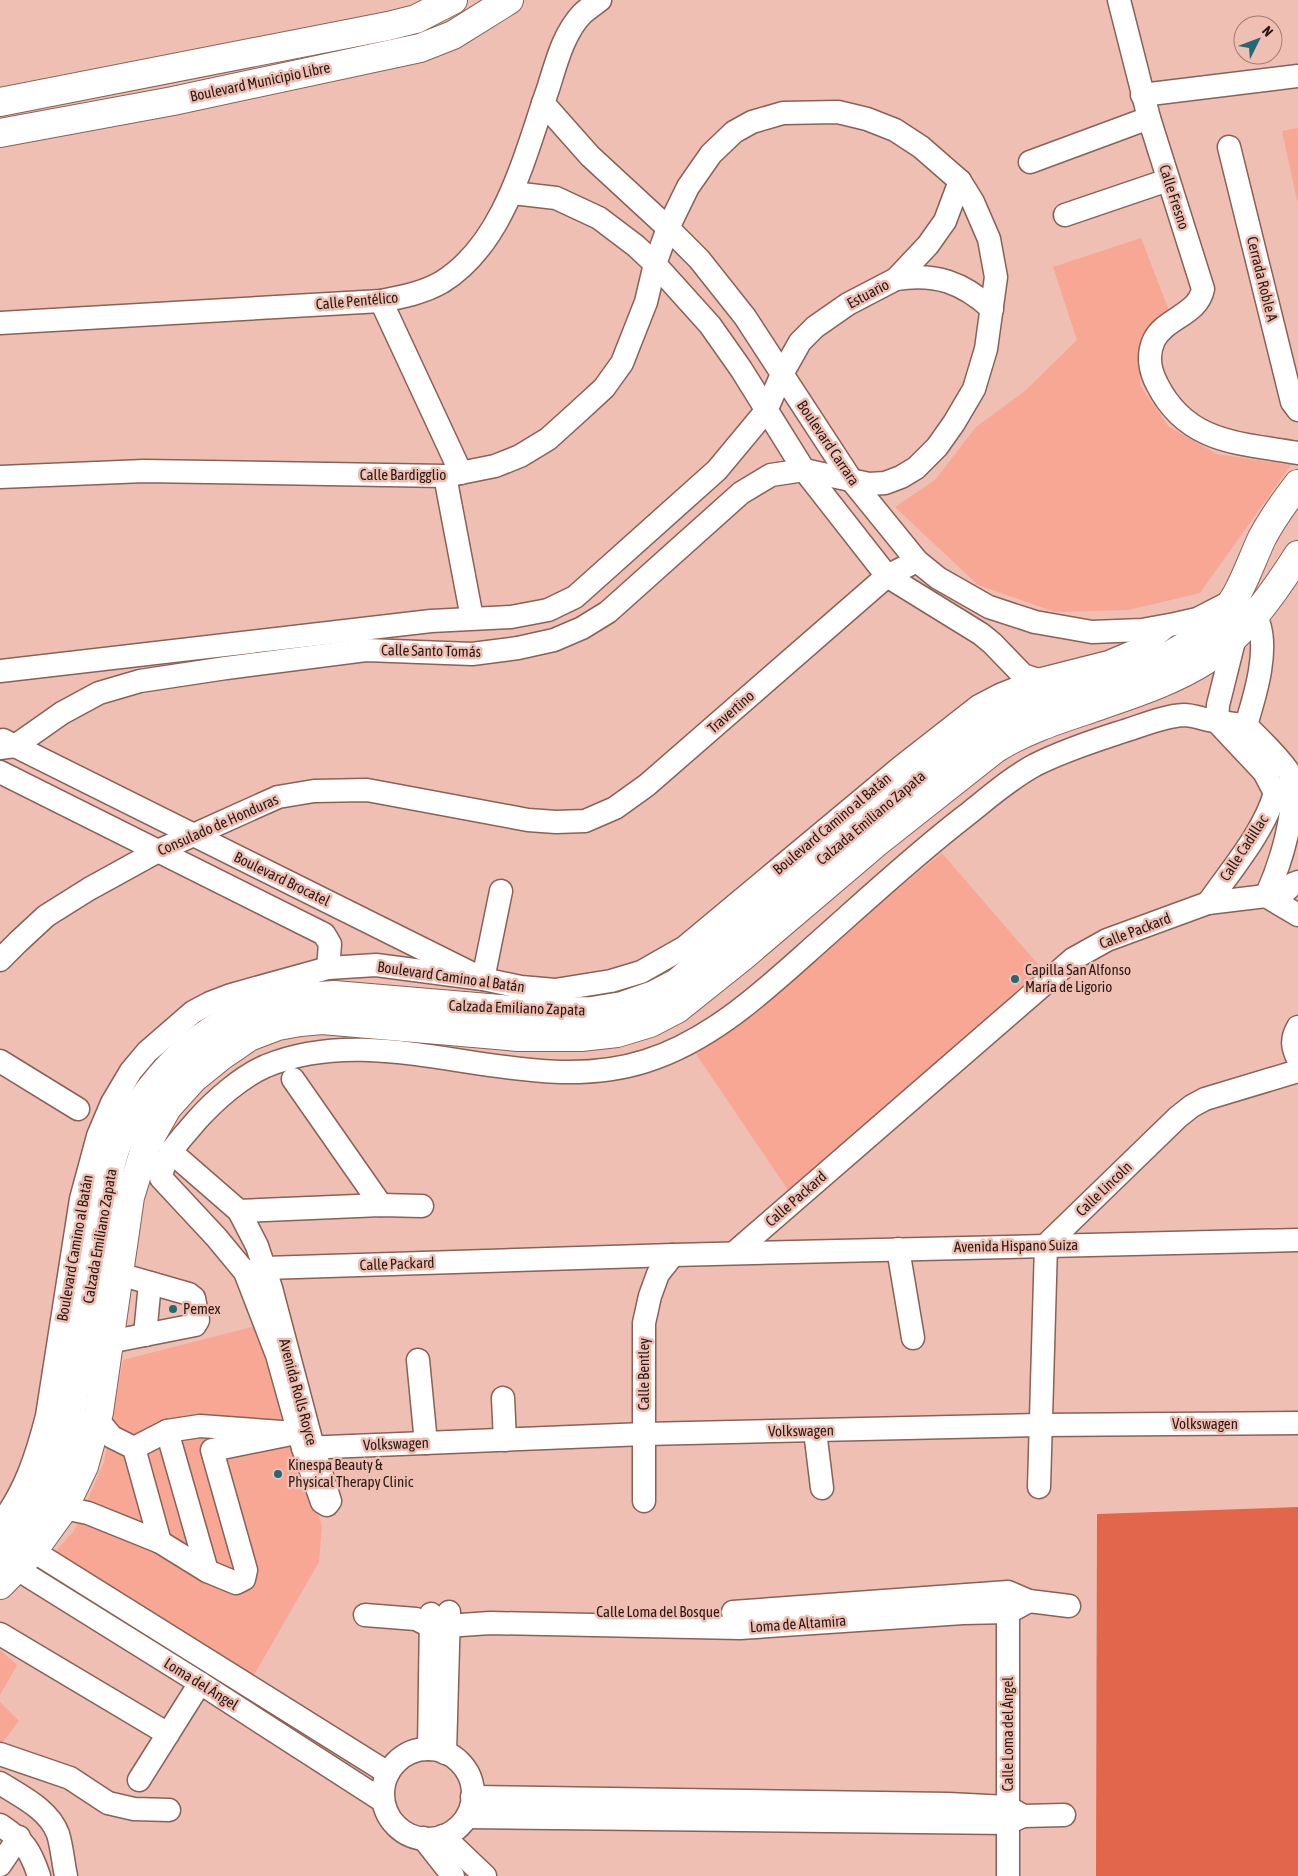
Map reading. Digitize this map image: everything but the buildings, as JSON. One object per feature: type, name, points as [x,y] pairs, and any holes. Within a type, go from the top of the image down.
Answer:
[{"type":"main road","name":"Boulevard Municipio Libre","points":[[0,102],[388,26],[416,19],[453,0]]},
{"type":"main road","name":"Boulevard Municipio Libre","points":[[0,133],[174,101],[420,48],[454,34],[509,0]]},
{"type":"main road","points":[[166,69],[174,101]]},
{"type":"main road","name":"Calzada Emiliano Zapata","points":[[1245,608],[1263,537],[1283,503],[1298,484]]},
{"type":"main road","name":"Calzada Emiliano Zapata","points":[[13,1564],[30,1517],[53,1474],[69,1426],[106,1184],[116,1147],[133,1115],[152,1086],[197,1042],[220,1025],[246,1013],[273,1003],[309,996],[334,995],[552,1012],[592,1011],[622,1006],[654,995],[677,983],[955,746],[976,731],[1020,707],[1150,666],[1274,592],[1298,555]]},
{"type":"main road","name":"Calzada Emiliano Zapata","points":[[13,1564],[64,1508],[84,1466],[97,1420],[130,1197],[146,1145],[167,1108],[194,1078],[220,1057],[249,1037],[278,1026],[322,1020],[518,1037],[581,1037],[617,1033],[650,1023],[677,1009],[876,843],[995,749],[1015,736],[1173,678],[1206,660],[1215,627]]},
{"type":"street","name":"Calle Pentélico","points":[[0,323],[381,301],[412,295],[442,282],[461,267],[477,249],[496,222],[513,192],[562,48],[582,14],[600,0]]},
{"type":"street","name":"Calle Fresno","points":[[1119,0],[1142,95],[1203,289],[1201,298],[1196,305],[1160,332],[1153,342],[1150,359],[1151,374],[1172,407],[1188,423],[1205,434],[1223,441],[1298,453]]},
{"type":"street","points":[[1142,95],[1298,76]]},
{"type":"street","name":"Boulevard Carrara","points":[[543,103],[590,156],[699,259],[745,317],[852,481],[917,561],[938,578],[989,607],[1035,622],[1092,632],[1125,632],[1167,626],[1215,627]]},
{"type":"street","name":"Calle Bardigglio","points":[[0,477],[144,471],[453,475],[495,466],[520,456],[548,439],[604,388],[622,363],[646,302],[655,264],[668,228],[688,187],[711,154],[734,132],[752,122],[784,113],[838,112],[868,119],[895,130],[921,147],[960,181]]},
{"type":"street","points":[[1030,162],[1149,118]]},
{"type":"street","name":"Cerrada Roble A","points":[[1229,147],[1292,402],[1298,410]]},
{"type":"street","points":[[1065,215],[1168,180]]},
{"type":"street","name":"Estuario","points":[[782,374],[800,342],[815,328],[848,304],[896,279],[938,233],[945,221],[960,181]]},
{"type":"street","name":"Calle Santo Tomás","points":[[5,744],[99,693],[140,681],[366,650],[472,654],[518,648],[554,640],[582,628],[608,612],[741,493],[771,475],[804,470],[852,481],[877,483],[901,477],[916,468],[938,447],[954,424],[974,389],[986,349],[996,277],[989,239],[973,202],[960,181]]},
{"type":"street","points":[[513,192],[556,198],[599,218],[636,246],[655,264],[710,325],[741,369],[804,470],[887,576],[981,634],[1023,675],[1038,680]]},
{"type":"street","points":[[896,279],[931,277],[948,281],[979,297],[992,309]]},
{"type":"street","points":[[381,301],[453,475],[472,618]]},
{"type":"street","name":"Calle Santo Tomás","points":[[0,671],[431,621],[511,617],[548,610],[575,597],[717,470],[766,410],[782,374]]},
{"type":"street","name":"Travertino","points":[[528,820],[556,822],[585,821],[615,808],[648,785],[887,576],[917,561]]},
{"type":"street","points":[[255,1270],[216,1237],[161,1178],[170,1151],[203,1114],[229,1089],[263,1067],[296,1056],[341,1051],[386,1051],[519,1070],[597,1072],[625,1068],[681,1047],[709,1031],[772,984],[919,852],[1004,785],[1035,766],[1096,740],[1166,718],[1186,715],[1217,722],[1246,724],[1260,667],[1262,634],[1245,608]]},
{"type":"street","name":"Boulevard Camino al Batán","points":[[0,1524],[12,1510],[28,1476],[47,1416],[81,1199],[98,1136],[112,1103],[131,1071],[147,1052],[193,1012],[231,995],[328,968],[376,965],[483,979],[521,987],[555,990],[611,981],[641,972],[685,947],[901,767],[980,706],[1000,695],[1038,680],[1109,662],[1135,651],[1167,626]]},
{"type":"street","points":[[1215,627],[1225,680],[1218,705],[1217,722]]},
{"type":"street","points":[[1000,695],[1007,658]]},
{"type":"street","points":[[1225,680],[1256,688]]},
{"type":"street","name":"Calle Cadillac","points":[[1217,722],[1285,792],[1297,808],[1295,822],[1271,898]]},
{"type":"street","name":"Calle Cadillac","points":[[1208,903],[1263,822],[1271,806],[1285,792],[1290,775],[1278,758],[1246,724]]},
{"type":"street","name":"Boulevard Brocatel","points":[[5,744],[483,979]]},
{"type":"street","name":"Boulevard Brocatel","points":[[0,772],[324,934],[330,944],[328,968]]},
{"type":"street","name":"Consulado de Honduras","points":[[0,960],[46,916],[88,889],[158,851],[278,797],[314,791],[367,790],[528,820]]},
{"type":"street","points":[[1298,882],[1271,898],[1298,914]]},
{"type":"street","points":[[483,979],[502,890]]},
{"type":"street","name":"Calle Packard","points":[[255,1270],[734,1253],[1074,959],[1106,940],[1208,903],[1271,898]]},
{"type":"street","points":[[1298,1027],[1293,1036],[1292,1045],[1298,1059]]},
{"type":"street","points":[[0,1061],[78,1109]]},
{"type":"street","name":"Calle Lincoln","points":[[1046,1246],[1178,1116],[1192,1106],[1205,1099],[1298,1071]]},
{"type":"street","points":[[293,1079],[381,1205]]},
{"type":"street","points":[[170,1151],[239,1210],[381,1205],[422,1206]]},
{"type":"street","name":"Avenida Rolls Royce","points":[[239,1210],[257,1246],[255,1270],[308,1447]]},
{"type":"street","name":"Avenida Hispano Suiza","points":[[734,1253],[1298,1240]]},
{"type":"street","points":[[1039,1487],[1046,1246]]},
{"type":"street","points":[[898,1249],[913,1338]]},
{"type":"street","name":"Calle Bentley","points":[[644,1501],[644,1323],[650,1296],[658,1274],[673,1254]]},
{"type":"street","points":[[109,1342],[195,1325],[198,1320],[192,1296],[119,1274]]},
{"type":"street","points":[[145,1335],[150,1283]]},
{"type":"street","points":[[418,1360],[426,1443]]},
{"type":"street","points":[[503,1398],[504,1440]]},
{"type":"street","points":[[97,1420],[112,1437],[134,1448],[160,1542]]},
{"type":"street","name":"Volkswagen","points":[[308,1447],[644,1434],[1040,1425],[1298,1423]]},
{"type":"street","points":[[64,1508],[88,1514],[160,1542],[207,1570],[236,1583],[244,1579],[246,1570],[212,1450],[296,1433],[200,1426],[166,1431],[134,1448]]},
{"type":"street","points":[[166,1431],[207,1570]]},
{"type":"street","points":[[815,1431],[822,1488]]},
{"type":"street","name":"Loma del Ángel","points":[[13,1564],[61,1568],[388,1773]]},
{"type":"street","name":"Loma del Ángel","points":[[13,1564],[383,1801]]},
{"type":"street","points":[[49,1588],[61,1568]]},
{"type":"street","points":[[1008,1602],[1029,1601],[1069,1606]]},
{"type":"street","name":"Calle Loma del Bosque","points":[[435,1619],[650,1611],[741,1612],[1008,1602]]},
{"type":"street","name":"Calle Loma del Ángel","points":[[1008,1602],[1013,1815],[1008,1876]]},
{"type":"street","points":[[365,1614],[435,1619],[437,1751]]},
{"type":"street","points":[[0,1634],[168,1734]]},
{"type":"street","points":[[139,1780],[200,1683]]},
{"type":"street","points":[[417,1750],[437,1751],[456,1760],[465,1769],[470,1780],[469,1807],[452,1832],[433,1837],[409,1834],[397,1826],[388,1815],[383,1801],[383,1786],[388,1773],[395,1763],[405,1755],[417,1750]]},
{"type":"street","points":[[0,1754],[70,1778],[108,1803],[134,1809],[169,1810]]},
{"type":"street","points":[[0,1783],[36,1806],[49,1818],[57,1833],[66,1876]]},
{"type":"street","points":[[469,1807],[948,1804],[1013,1815],[1064,1815]]},
{"type":"street","points":[[0,1825],[19,1837],[32,1855],[39,1876]]},
{"type":"street","points":[[0,1866],[19,1837]]},
{"type":"street","points":[[433,1837],[453,1876]]},
{"type":"street","points":[[433,1837],[485,1876]]},
{"type":"shaded area","points":[[1298,128],[1298,205],[1282,131]]},
{"type":"shaded area","points":[[1141,238],[1170,313],[1141,341],[1140,385],[1169,427],[1217,454],[1291,465],[1200,593],[1129,610],[1055,612],[978,585],[895,507],[935,480],[976,427],[1026,390],[1077,340],[1053,267]]},
{"type":"shaded area","points":[[942,853],[1048,976],[788,1190],[696,1054]]},
{"type":"shaded area","points":[[256,1326],[322,1526],[319,1562],[254,1675],[54,1553],[74,1531],[104,1462],[123,1360]]},
{"type":"shaded area","points":[[1298,1507],[1298,1876],[1096,1876],[1097,1514]]},
{"type":"shaded area","points":[[0,1650],[17,1665],[0,1695]]},
{"type":"shaded area","points":[[0,1702],[19,1721],[0,1746]]},
{"type":"place","name":"Capilla San Alfonso María de Ligorio","points":[[1015,979]]},
{"type":"place","name":"Pemex","points":[[173,1309]]},
{"type":"place","name":"Kinespa Beauty & Physical Therapy Clinic","points":[[278,1474]]}]
